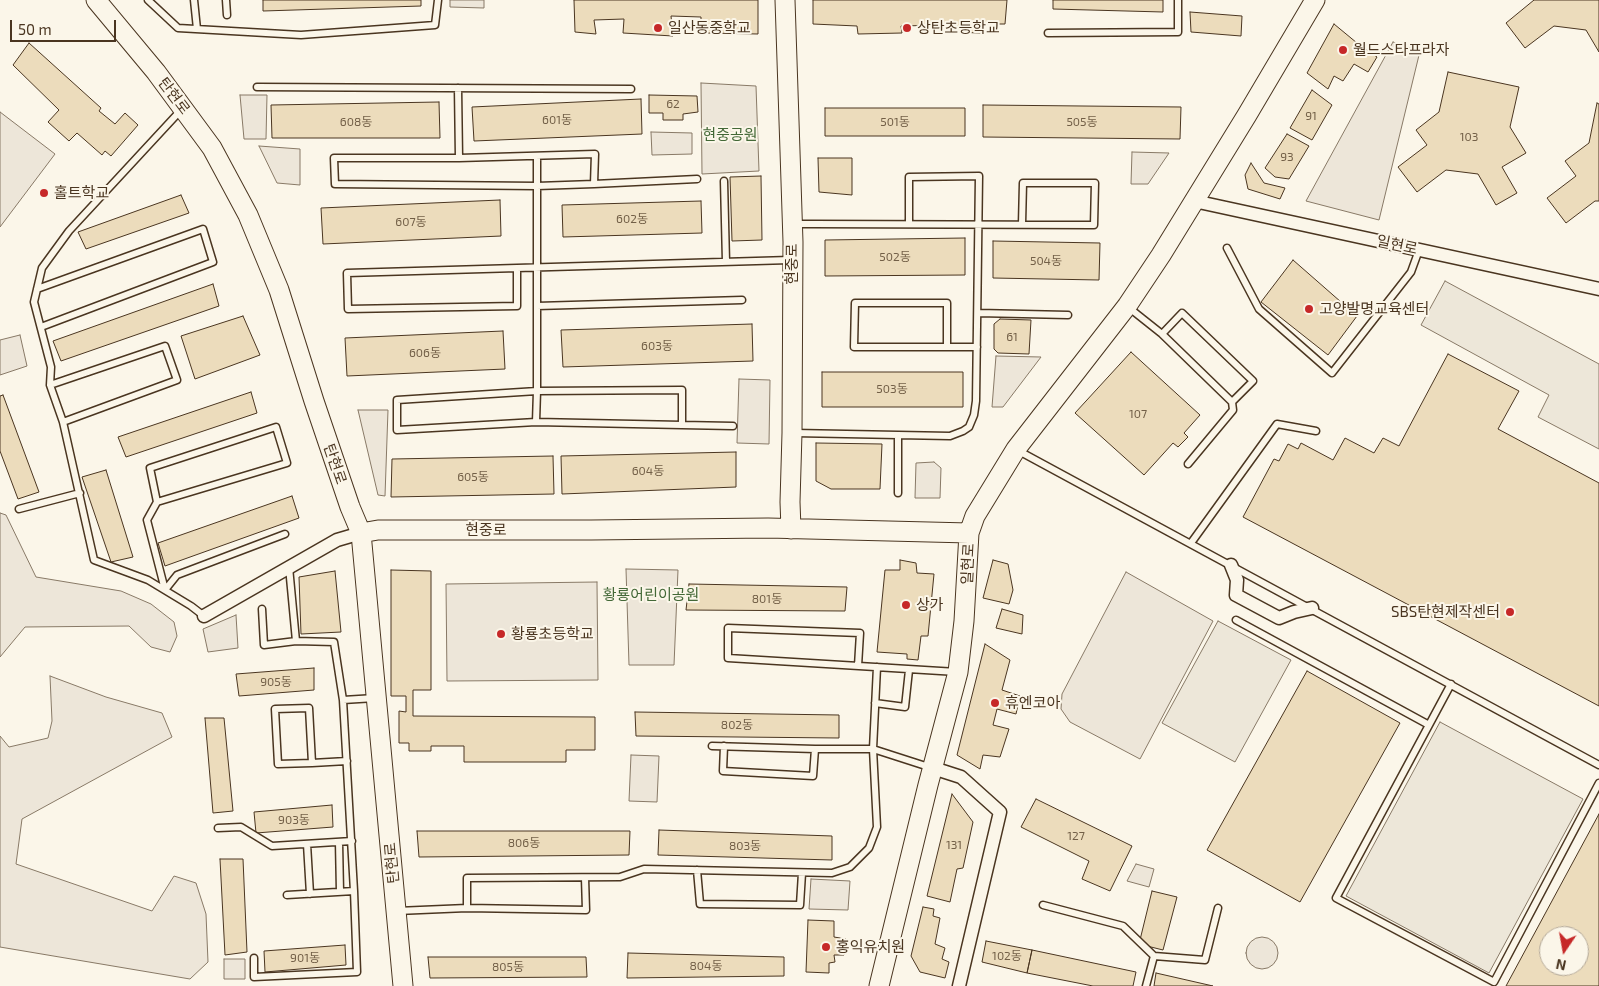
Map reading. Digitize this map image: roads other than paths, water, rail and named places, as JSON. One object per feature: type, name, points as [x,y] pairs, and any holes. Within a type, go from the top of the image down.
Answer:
[{"type":"main road","name":"탄현로","points":[[96,0],[156,72],[212,148],[248,215],[279,290],[314,401],[350,507],[361,533],[403,986]]},
{"type":"main road","name":"현중로","points":[[785,0],[793,260],[791,529]]},
{"type":"main road","name":"일현로","points":[[879,986],[958,672],[964,621],[969,533],[975,516],[1016,449],[1126,306],[1194,201],[1314,0]]},
{"type":"main road","name":"현중로","points":[[361,533],[378,530],[791,529],[969,533]]},
{"type":"street","name":"일현로","points":[[1194,201],[1599,289]]},
{"type":"street","points":[[204,616],[337,540],[361,533]]},
{"type":"street","points":[[1231,565],[1237,580],[1236,595],[1279,618],[1312,608]]},
{"type":"street","points":[[933,768],[961,777],[1000,812],[959,986]]},
{"type":"lane","points":[[148,0],[178,28],[301,35],[435,25],[438,0]]},
{"type":"lane","points":[[194,0],[197,29]]},
{"type":"lane","points":[[226,0],[226,15]]},
{"type":"lane","points":[[1048,33],[1178,32],[1178,0]]},
{"type":"lane","points":[[257,87],[631,89]]},
{"type":"lane","points":[[458,88],[459,158]]},
{"type":"lane","points":[[183,107],[69,231],[42,268],[34,302],[51,367],[50,386],[63,422],[94,560],[148,580],[204,616]]},
{"type":"lane","points":[[594,184],[595,154],[459,158],[334,158],[335,184],[537,186],[594,184],[697,179]]},
{"type":"lane","points":[[536,422],[537,156]]},
{"type":"lane","points":[[792,433],[950,436],[962,432],[969,427],[974,415],[976,401],[979,176],[909,177],[909,224]]},
{"type":"lane","points":[[724,181],[726,262]]},
{"type":"lane","points":[[791,224],[1094,225],[1095,183],[1023,183],[1022,224]]},
{"type":"lane","points":[[37,289],[203,229],[214,262],[41,327]]},
{"type":"lane","points":[[1227,248],[1259,309],[1332,373],[1411,272],[1419,250]]},
{"type":"lane","points":[[517,268],[517,306],[348,309],[347,273],[537,267],[793,260]]},
{"type":"lane","points":[[536,306],[742,300]]},
{"type":"lane","points":[[947,348],[948,303],[855,303],[854,347],[947,348],[977,347]]},
{"type":"lane","points":[[1126,306],[1162,334],[1232,402],[1233,410],[1188,464]]},
{"type":"lane","points":[[978,312],[1068,315]]},
{"type":"lane","points":[[1162,334],[1182,313],[1252,381],[1232,402]]},
{"type":"lane","points":[[50,386],[166,346],[177,380],[63,422]]},
{"type":"lane","points":[[682,425],[682,390],[537,391],[397,400],[397,430],[536,422],[682,425],[733,426]]},
{"type":"lane","points":[[1191,543],[1277,424],[1316,431]]},
{"type":"lane","points":[[157,502],[287,463],[276,427],[150,468],[157,502],[148,520],[165,590]]},
{"type":"lane","points":[[898,435],[898,493]]},
{"type":"lane","points":[[1016,449],[1599,765]]},
{"type":"lane","points":[[19,508],[80,493]]},
{"type":"lane","points":[[165,590],[177,575],[285,534]]},
{"type":"lane","points":[[289,567],[292,578],[296,641]]},
{"type":"lane","points":[[254,958],[254,977],[357,972],[352,841],[343,700],[334,642],[296,641],[264,645],[262,609]]},
{"type":"lane","points":[[1236,620],[1429,725]]},
{"type":"lane","points":[[858,666],[860,633],[728,628],[728,658],[909,670],[958,672]]},
{"type":"lane","points":[[467,908],[467,878],[620,877],[644,869],[832,873],[850,867],[869,848],[877,827],[873,748],[877,667]]},
{"type":"lane","points":[[875,703],[904,707],[909,670]]},
{"type":"lane","points":[[1451,684],[1336,898],[1493,984],[1599,784]]},
{"type":"lane","points":[[343,700],[376,698]]},
{"type":"lane","points":[[312,763],[309,708],[275,709],[278,764],[312,763],[347,761]]},
{"type":"lane","points":[[712,746],[815,749],[873,748],[933,768]]},
{"type":"lane","points":[[724,746],[723,771],[813,776],[815,749]]},
{"type":"lane","points":[[218,828],[241,827],[272,846],[352,841]]},
{"type":"lane","points":[[338,842],[340,892]]},
{"type":"lane","points":[[307,844],[310,894]]},
{"type":"lane","points":[[697,870],[700,904],[800,905],[802,873]]},
{"type":"lane","points":[[397,911],[467,908],[586,910],[585,878]]},
{"type":"lane","points":[[287,895],[354,891]]},
{"type":"lane","points":[[1043,905],[1123,926],[1154,956],[1205,960],[1218,908]]},
{"type":"lane","points":[[1146,986],[1154,956]]},
{"type":"place","name":"일산동중학교","points":[[658,28]]},
{"type":"place","name":"상탄초등학교","points":[[907,28]]},
{"type":"place","name":"월드스타프라자","points":[[1343,50]]},
{"type":"place","name":"홀트학교","points":[[44,193]]},
{"type":"place","name":"고양발명교육센터","points":[[1309,309]]},
{"type":"place","name":"상가","points":[[906,605]]},
{"type":"place","name":"SBS탄현제작센터","points":[[1510,612]]},
{"type":"place","name":"황룡초등학교","points":[[501,634]]},
{"type":"place","name":"휴엔코아","points":[[995,703]]},
{"type":"place","name":"홍익유치원","points":[[826,947]]},
{"type":"park label","name":"현중공원","points":[[730,135]]},
{"type":"park label","name":"황룡어린이공원","points":[[651,595]]}]
